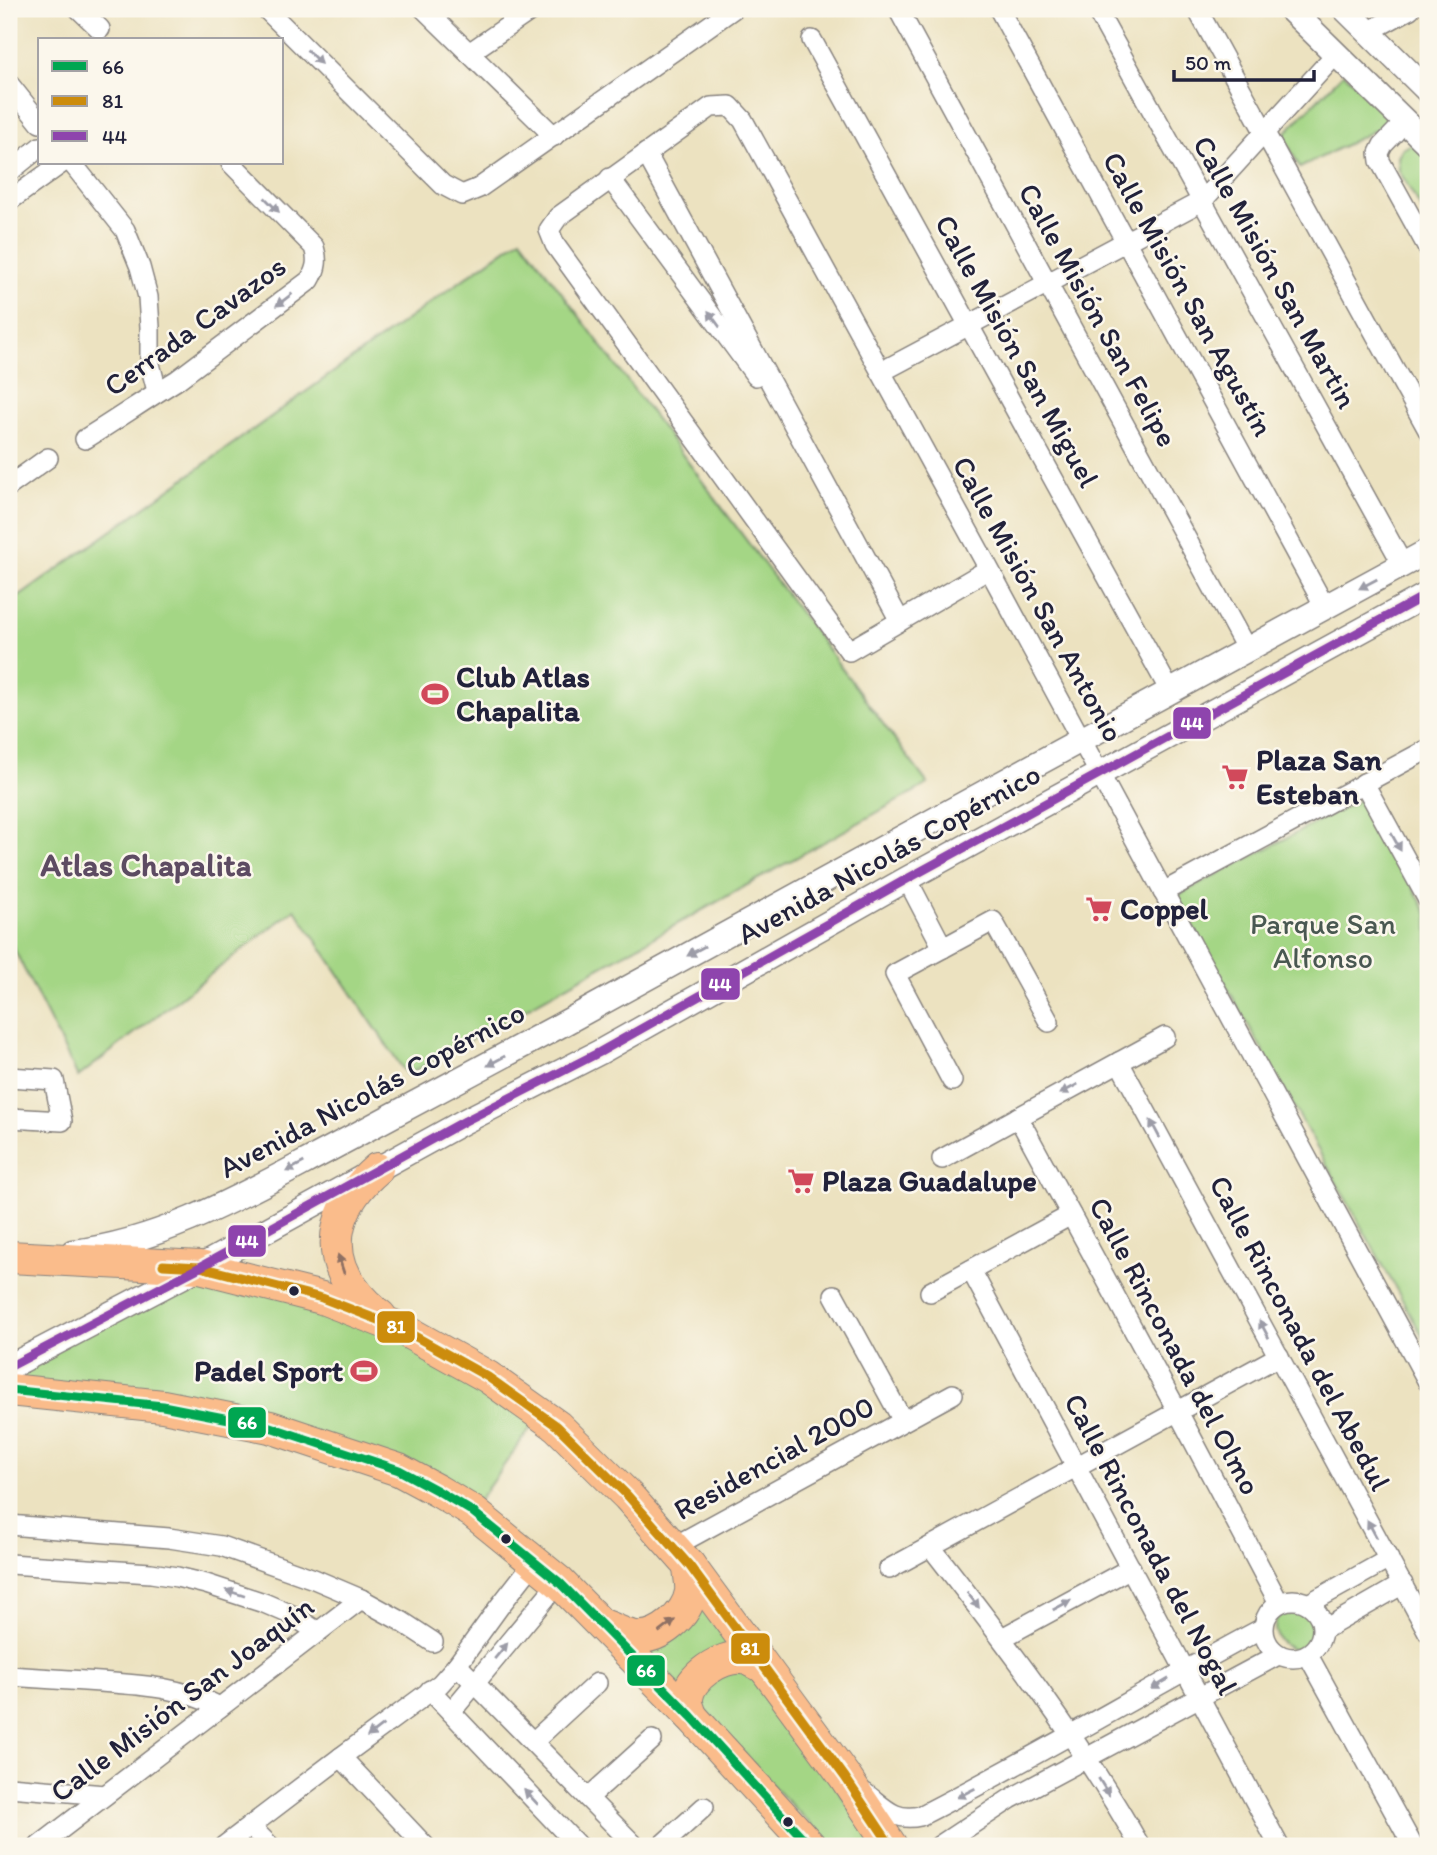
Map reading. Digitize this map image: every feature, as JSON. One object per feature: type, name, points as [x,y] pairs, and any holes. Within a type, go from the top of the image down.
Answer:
[{"type":"main road","points":[[377,1169],[352,1195],[344,1209],[336,1236],[342,1271],[361,1299],[372,1310],[402,1329],[488,1377],[557,1426],[628,1496],[681,1556],[845,1777],[891,1846]]},
{"type":"main road","points":[[19,1257],[200,1267],[322,1298],[402,1329]]},
{"type":"main road","points":[[9,1390],[163,1406],[270,1427],[399,1471],[473,1512],[559,1582],[604,1626],[810,1846]]},
{"type":"main road","points":[[604,1626],[636,1637],[657,1633],[673,1624],[685,1608],[691,1591],[681,1556]]},
{"type":"main road","points":[[691,1716],[687,1699],[693,1683],[709,1667],[723,1660],[743,1657],[762,1666]]},
{"type":"street","points":[[79,9],[100,29]]},
{"type":"street","points":[[266,9],[443,185],[462,195],[479,188],[733,9]]},
{"type":"street","points":[[424,9],[554,136]]},
{"type":"street","points":[[470,53],[533,9]]},
{"type":"street","name":"Calle Misión San Felipe","points":[[898,9],[1247,650]]},
{"type":"street","name":"Calle Misión San Agustín","points":[[999,9],[1325,607]]},
{"type":"street","name":"Calle Misión San Martin","points":[[1096,9],[1403,565]]},
{"type":"street","points":[[1197,9],[1428,430]]},
{"type":"street","points":[[1290,9],[1428,145]]},
{"type":"street","points":[[1345,9],[1428,91]]},
{"type":"street","points":[[1368,32],[1410,9]]},
{"type":"street","name":"Calle Misión San Miguel","points":[[812,40],[1170,691]]},
{"type":"street","points":[[881,372],[1202,201],[1336,54]]},
{"type":"street","points":[[9,84],[38,120]]},
{"type":"street","name":"Calle Misión San Antonio","points":[[646,153],[711,107],[730,106],[743,120],[1425,1369]]},
{"type":"street","points":[[1405,122],[1382,145],[1378,153],[1428,248]]},
{"type":"street","points":[[9,172],[38,149]]},
{"type":"street","points":[[900,621],[646,153],[558,216],[549,230],[555,245],[849,651],[989,569]]},
{"type":"street","points":[[9,201],[61,164]]},
{"type":"street","points":[[73,164],[125,230],[140,267],[148,297],[150,364],[158,391]]},
{"type":"street","name":"Cerrada Cavazos","points":[[85,439],[177,380],[310,279],[316,270],[317,257],[314,247],[232,164]]},
{"type":"street","points":[[610,178],[798,433]]},
{"type":"street","points":[[9,486],[48,458]]},
{"type":"street","name":"Avenida Nicolás Copérnico","points":[[19,1257],[87,1251],[143,1236],[198,1216],[257,1187],[465,1077],[1428,551]]},
{"type":"street","name":"Avenida Nicolás Copérnico","points":[[9,1367],[200,1267],[465,1121],[600,1052],[907,879],[1428,594]]},
{"type":"street","points":[[1163,892],[1428,749]]},
{"type":"street","points":[[1364,783],[1428,900]]},
{"type":"street","points":[[907,879],[943,948]]},
{"type":"street","points":[[952,1081],[895,974],[993,921],[1049,1022]]},
{"type":"street","points":[[942,1159],[1165,1037]]},
{"type":"street","name":"Calle Rinconada del Abedul","points":[[1119,1062],[1428,1632]]},
{"type":"street","points":[[9,1077],[54,1080],[62,1121],[9,1118]]},
{"type":"street","points":[[465,1077],[454,1105],[457,1115],[465,1121]]},
{"type":"street","name":"Calle Rinconada del Olmo","points":[[1018,1117],[1279,1603]]},
{"type":"street","points":[[930,1292],[1071,1215]]},
{"type":"street","name":"Calle Rinconada del Nogal","points":[[971,1270],[1279,1846]]},
{"type":"street","name":"Residencial 2000","points":[[834,1295],[903,1421]]},
{"type":"street","points":[[888,1569],[1279,1356]]},
{"type":"street","name":"Residencial 2000","points":[[681,1556],[903,1421],[953,1394]]},
{"type":"street","points":[[9,1525],[169,1538],[220,1546],[361,1599],[433,1642]]},
{"type":"street","points":[[931,1547],[1002,1638],[1071,1735],[1140,1846]]},
{"type":"street","points":[[1308,1604],[1389,1559]]},
{"type":"street","points":[[224,1846],[440,1684],[535,1562]]},
{"type":"street","points":[[9,1564],[150,1573],[206,1584],[264,1602],[292,1615],[318,1632]]},
{"type":"street","points":[[1002,1638],[1130,1568]]},
{"type":"street","points":[[451,1712],[559,1582]]},
{"type":"street","points":[[1323,1630],[1403,1584]]},
{"type":"street","name":"Calle Misión San Joaquín","points":[[39,1846],[361,1599]]},
{"type":"street","points":[[1299,1600],[1308,1604],[1321,1620],[1321,1640],[1308,1655],[1298,1659],[1278,1655],[1265,1639],[1265,1618],[1279,1603],[1299,1600]]},
{"type":"street","points":[[845,1777],[890,1814],[913,1818],[920,1816],[997,1777],[1263,1628]]},
{"type":"street","points":[[939,1846],[1010,1799],[1278,1655]]},
{"type":"street","points":[[1308,1655],[1413,1846]]},
{"type":"street","points":[[457,1665],[635,1846]]},
{"type":"street","points":[[9,1676],[154,1686],[193,1695],[220,1707]]},
{"type":"street","points":[[533,1742],[597,1683]]},
{"type":"street","points":[[430,1690],[578,1846]]},
{"type":"street","points":[[588,1798],[652,1740]]},
{"type":"street","points":[[341,1757],[425,1846]]},
{"type":"street","points":[[997,1777],[1010,1799]]},
{"type":"street","points":[[9,1787],[105,1795]]},
{"type":"street","points":[[661,1846],[704,1807]]},
{"type":"street","points":[[250,1826],[270,1846]]},
{"type":"green space","points":[[1344,73],[1393,121],[1300,168],[1283,135]]},
{"type":"green space","points":[[1412,144],[1428,151],[1428,220],[1399,171],[1398,157],[1402,149]]},
{"type":"green space","name":"Club Atlas Chapalita","points":[[521,238],[928,784],[407,1075],[295,909],[78,1077],[9,939],[9,604]]},
{"type":"green space","name":"Parque San Alfonso","points":[[1365,797],[1428,915],[1428,1346],[1176,896]]},
{"type":"green space","points":[[201,1269],[402,1329],[537,1419],[469,1514],[271,1425],[9,1388],[9,1369]]},
{"type":"green space","points":[[700,1598],[739,1650],[680,1687],[644,1648]]},
{"type":"green space","points":[[1294,1607],[1308,1615],[1313,1623],[1311,1640],[1307,1646],[1297,1650],[1285,1646],[1275,1629],[1277,1618]]},
{"type":"green space","points":[[723,1668],[759,1675],[877,1846],[833,1846],[780,1794],[700,1705],[701,1687]]},
{"type":"transit line","name":"44","points":[[9,1367],[200,1267],[465,1121],[600,1052],[907,879],[1428,594]]},
{"type":"transit line","name":"81","points":[[163,1265],[200,1267],[322,1298],[402,1329],[488,1377],[557,1426],[628,1496],[689,1565],[845,1777],[891,1846]]},
{"type":"transit line","name":"66","points":[[9,1390],[163,1406],[270,1427],[399,1470],[438,1491],[473,1512],[559,1582],[691,1716],[810,1846]]},
{"type":"place","name":"Club Atlas Chapalita","points":[[435,694]]},
{"type":"place","name":"Plaza San Esteban","points":[[1235,777]]},
{"type":"place","name":"Coppel","points":[[1099,909]]},
{"type":"place","name":"Plaza Guadalupe","points":[[801,1181]]},
{"type":"place","name":"Padel Sport","points":[[364,1371]]},
{"type":"district","name":"Atlas Chapalita","points":[[146,865]]}]
